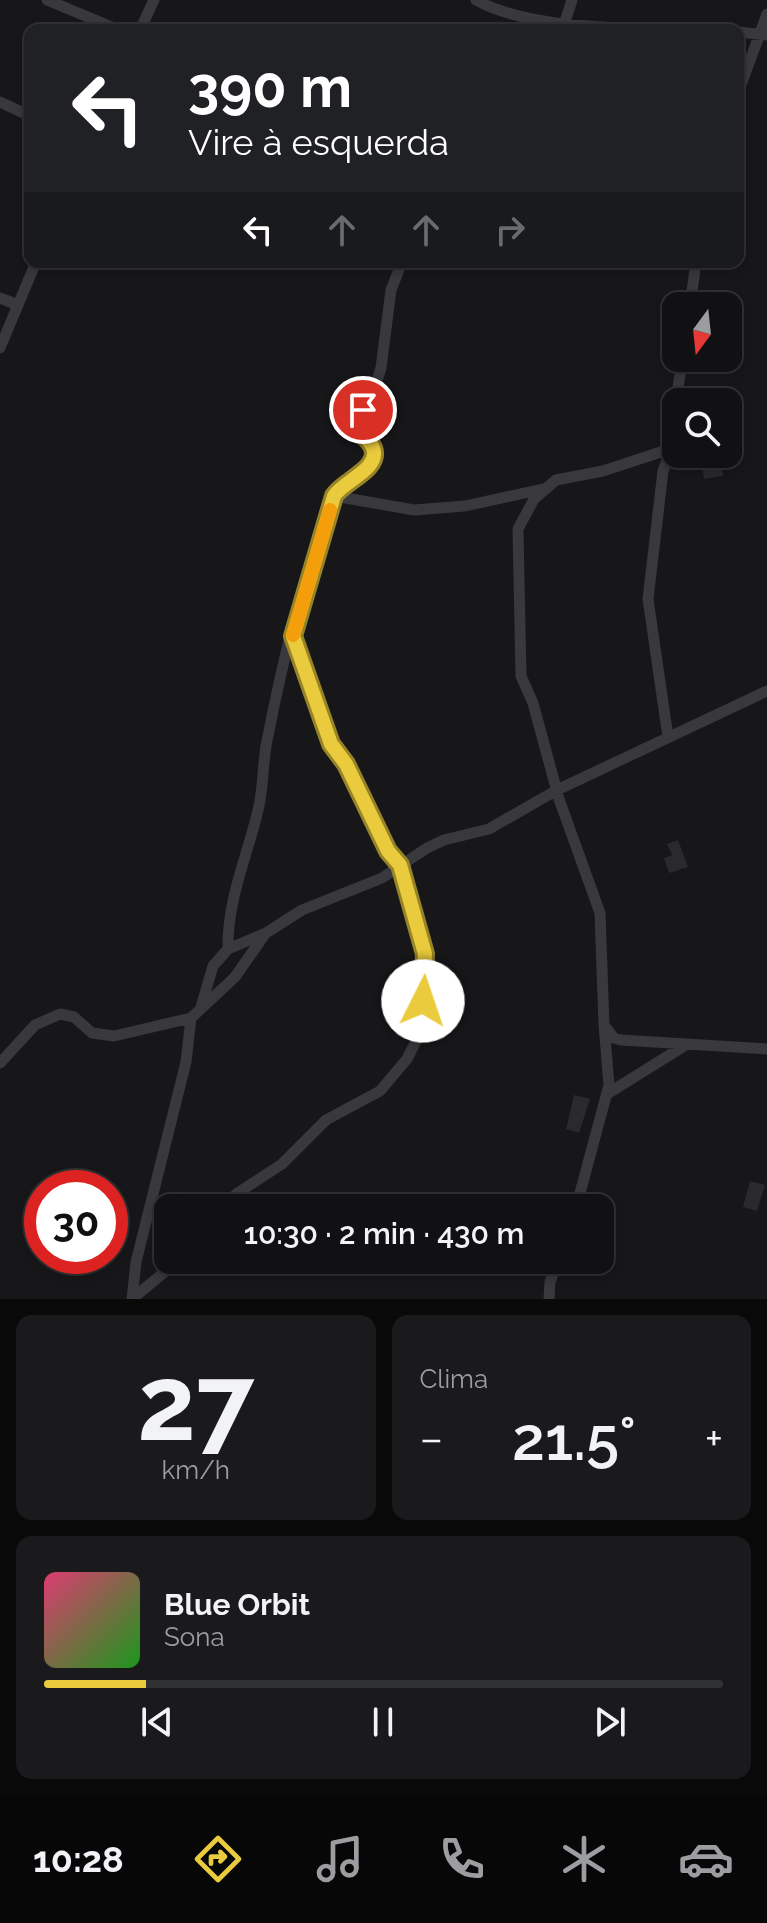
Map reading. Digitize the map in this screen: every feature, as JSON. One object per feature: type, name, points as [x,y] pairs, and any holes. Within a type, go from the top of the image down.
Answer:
[{"type":"street","points":[[47,0],[105,24]]},
{"type":"street","points":[[143,24],[154,0]]},
{"type":"street","points":[[476,0],[495,11],[590,24]]},
{"type":"street","points":[[565,22],[572,0]]},
{"type":"street","points":[[744,79],[763,35],[767,14]]},
{"type":"street","points":[[0,102],[24,113]]},
{"type":"street","points":[[0,348],[33,268]]},
{"type":"street","points":[[228,949],[228,922],[258,808],[267,744],[293,636],[334,496],[343,484],[361,474],[373,459],[373,448],[360,433],[359,418],[370,402],[381,368],[391,290],[400,268]]},
{"type":"street","points":[[692,292],[695,268]]},
{"type":"street","points":[[0,298],[18,305]]},
{"type":"street","points":[[580,1194],[607,1094],[600,913],[557,790],[544,737],[519,666],[518,529],[524,513],[556,480],[625,465],[662,451]]},
{"type":"street","points":[[664,468],[648,599],[668,737]]},
{"type":"street","points":[[334,496],[414,510],[465,506],[544,489]]},
{"type":"street","points":[[236,1194],[282,1164],[326,1120],[380,1091],[407,1059],[420,1033],[425,954],[400,865],[388,851],[346,764],[331,744],[293,636]]},
{"type":"street","points":[[201,1007],[213,966],[228,949],[266,933],[302,910],[361,888],[444,840],[489,829],[507,821],[557,790],[767,691]]},
{"type":"street","points":[[0,1063],[35,1025],[60,1014],[74,1017],[92,1033],[114,1036],[191,1018],[235,977],[266,933]]},
{"type":"street","points":[[132,1299],[136,1262],[186,1062],[191,1018]]},
{"type":"street","points":[[604,1025],[614,1038],[621,1040],[767,1049]]},
{"type":"street","points":[[607,1094],[687,1045]]},
{"type":"street","points":[[132,1299],[162,1274]]},
{"type":"street","points":[[549,1299],[553,1274]]},
{"type":"building","points":[[702,468],[722,468],[723,476],[704,479]]},
{"type":"building","points":[[678,840],[688,867],[669,873],[664,858],[672,855],[667,844]]},
{"type":"building","points":[[574,1095],[590,1099],[579,1133],[566,1129]]},
{"type":"building","points":[[750,1181],[765,1185],[757,1211],[743,1207]]},
{"type":"slow traffic","points":[[293,635],[330,510]]},
{"type":"route","points":[[363,410],[358,426],[373,448],[373,459],[361,474],[343,484],[334,496],[293,636],[309,689],[331,744],[346,764],[371,810],[388,851],[400,865],[425,954],[423,1001]]}]
